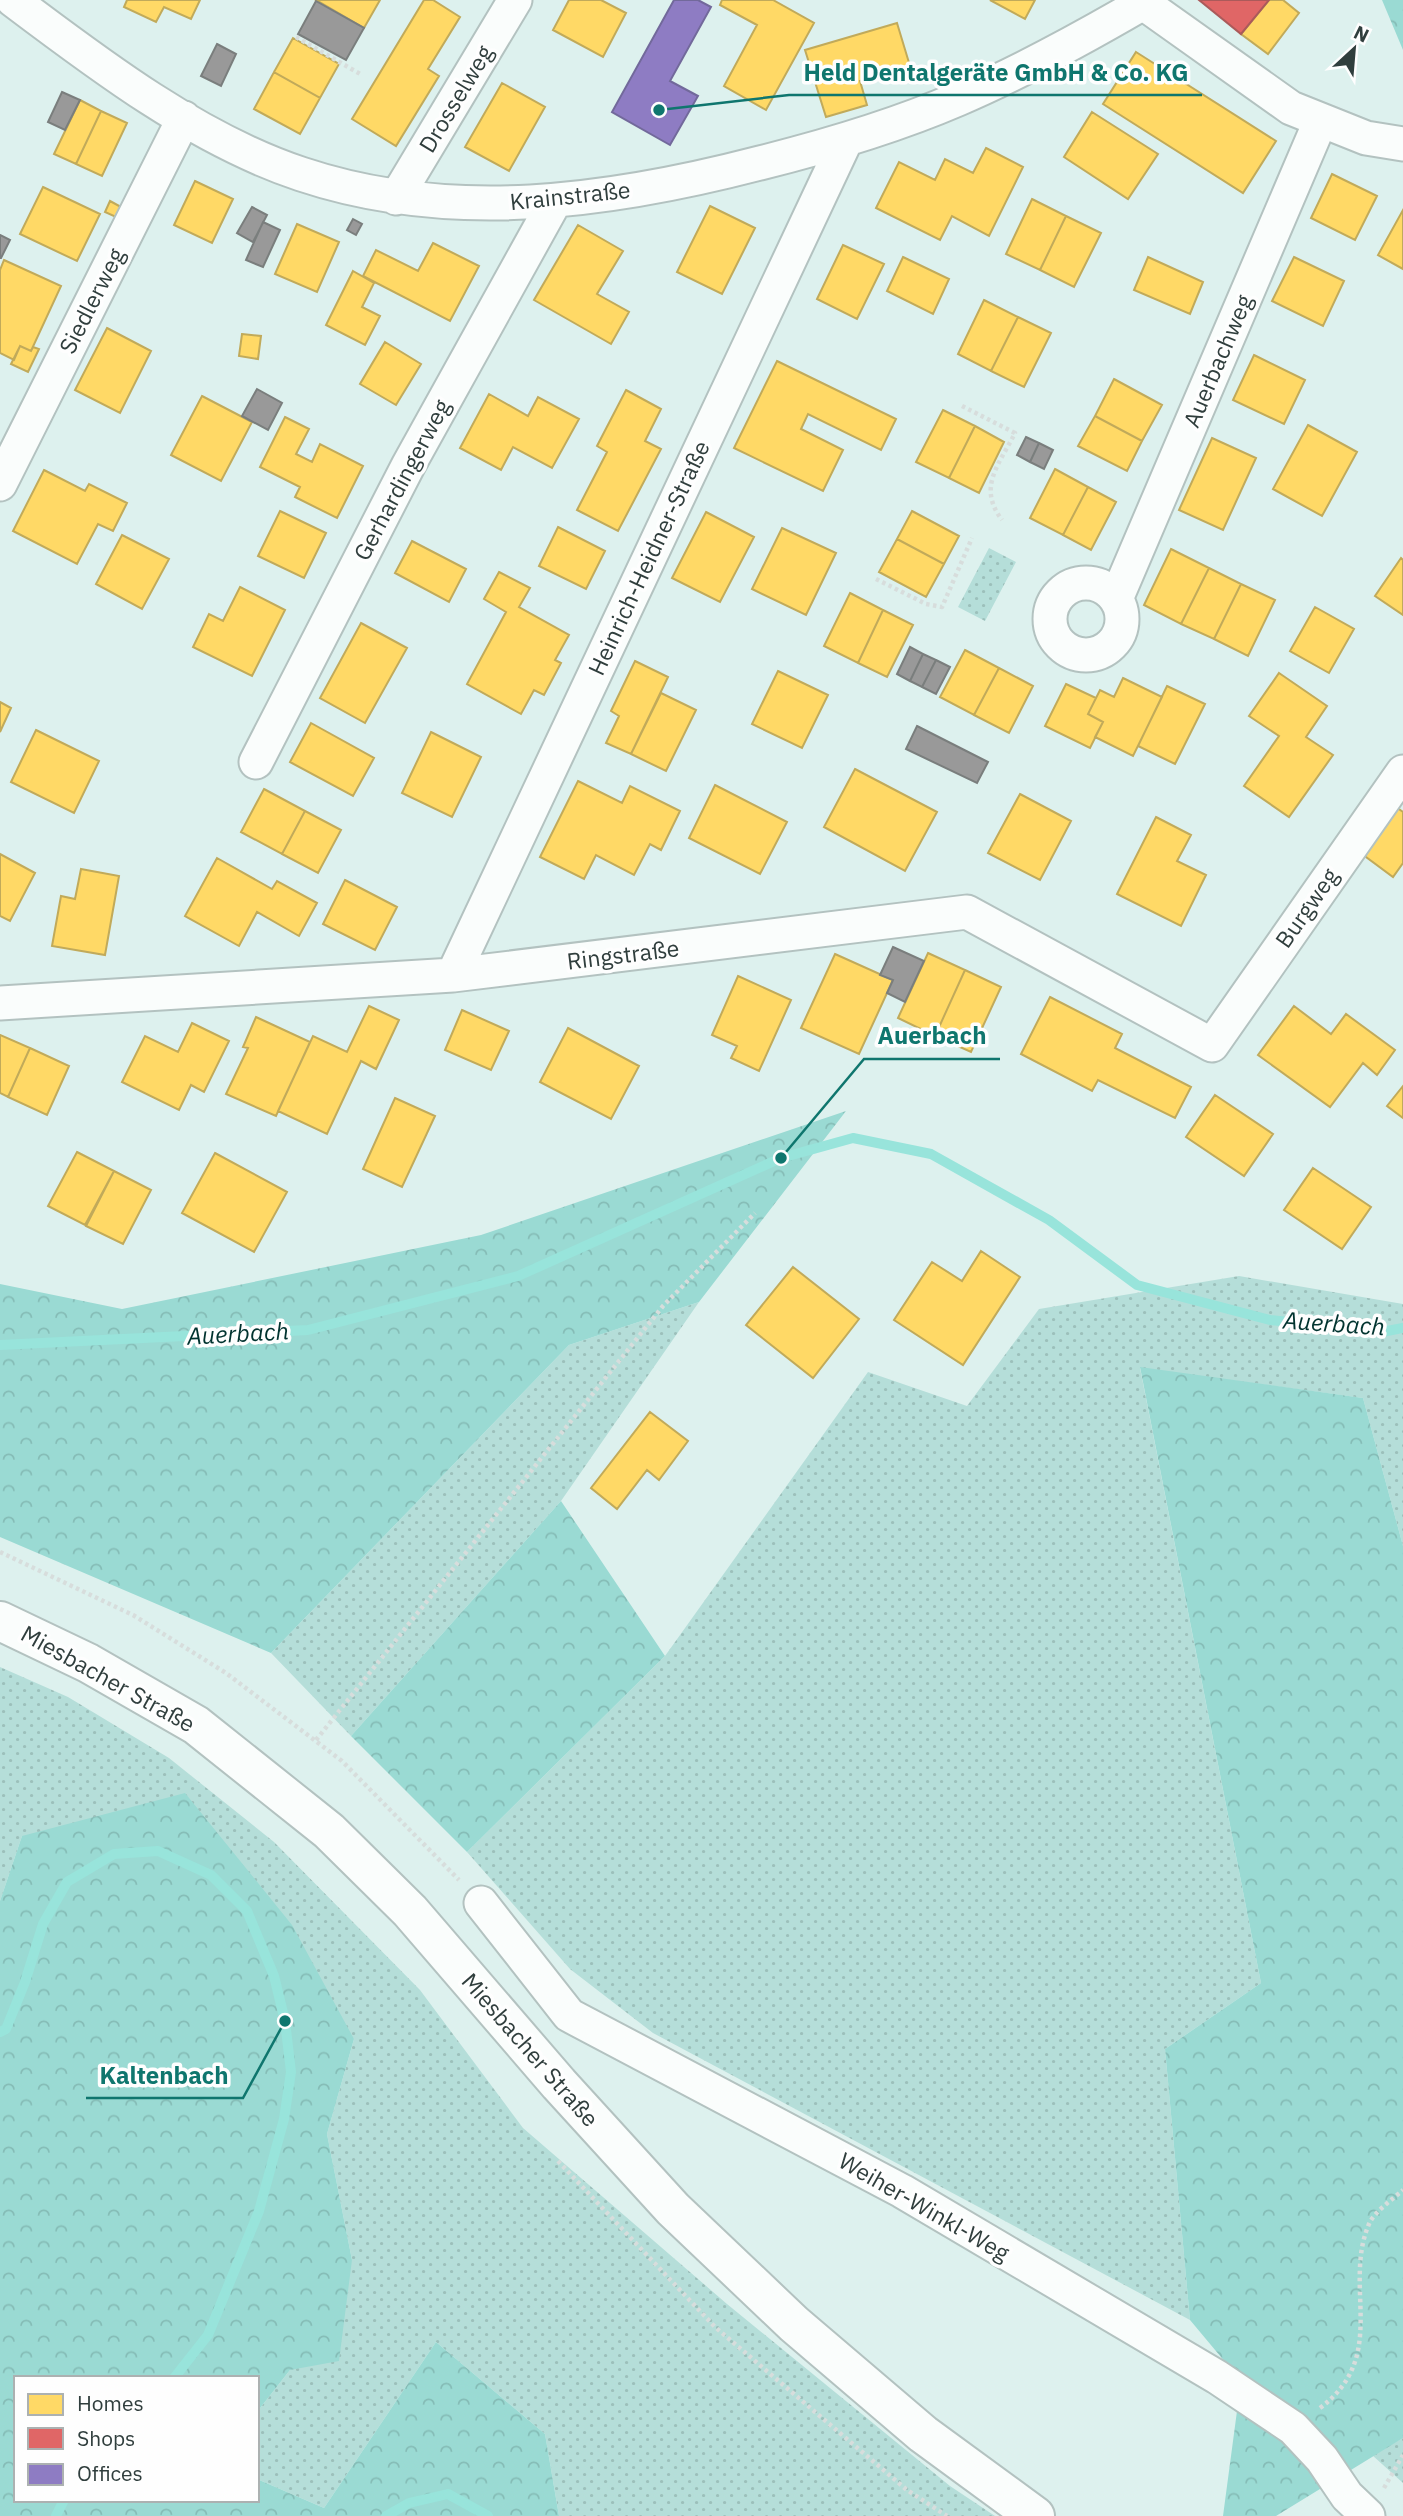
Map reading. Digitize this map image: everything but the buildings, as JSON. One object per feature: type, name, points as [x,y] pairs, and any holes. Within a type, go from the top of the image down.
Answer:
[{"type":"main road","name":"Miesbacher Straße","points":[[0,1621],[88,1663],[196,1725],[329,1831],[410,1911],[559,2084],[673,2209],[794,2324],[923,2434],[1035,2516]]},
{"type":"street","name":"Krainstraße","points":[[13,0],[88,55],[184,118],[231,145],[284,168],[340,186],[396,198],[474,204],[555,201],[680,184],[845,142],[961,98],[1090,34],[1141,1]]},
{"type":"street","name":"Drosselweg","points":[[396,198],[515,0]]},
{"type":"street","points":[[1141,1],[1259,88],[1320,122],[1366,138],[1403,144]]},
{"type":"street","name":"Siedlerweg","points":[[0,484],[184,118]]},
{"type":"street","name":"Auerbachweg","points":[[1116,599],[1320,122]]},
{"type":"street","name":"Heinrich-Heidner-Straße","points":[[453,975],[845,142]]},
{"type":"street","name":"Gerhardingerweg","points":[[256,762],[408,466],[555,201]]},
{"type":"street","name":"Burgweg","points":[[1212,1045],[1403,772]]},
{"type":"street","name":"Ringstraße","points":[[0,1003],[453,975],[967,912],[1212,1045]]},
{"type":"street","name":"Weiher-Winkl-Weg","points":[[481,1903],[569,2015],[902,2191],[1217,2377],[1293,2428],[1322,2459],[1347,2496],[1368,2516]]},
{"type":"path","points":[[296,37],[362,75]]},
{"type":"path","points":[[962,406],[1015,433],[988,487],[993,508],[1002,520]]},
{"type":"path","points":[[876,579],[926,604],[942,607],[972,538]]},
{"type":"path","points":[[316,1740],[663,1306],[755,1213]]},
{"type":"path","points":[[0,1552],[133,1615],[226,1674],[342,1761],[481,1903]]},
{"type":"path","points":[[558,2161],[715,2326],[906,2490],[947,2516]]},
{"type":"path","points":[[1293,2428],[1333,2399],[1355,2361],[1363,2331],[1359,2268],[1370,2222],[1403,2190]]},
{"type":"shaded area","points":[[989,548],[1016,562],[985,621],[958,607]]},
{"type":"shaded area","points":[[1239,1276],[1403,1304],[1403,1546],[1363,1398],[1140,1368],[1261,1983],[1165,2049],[1190,2320],[653,2033],[570,1969],[467,1852],[665,1656],[868,1372],[967,1406],[1039,1309]]},
{"type":"shaded area","points":[[699,1302],[561,1501],[351,1736],[271,1653],[569,1345]]},
{"type":"shaded area","points":[[0,1667],[68,1697],[169,1758],[274,1842],[420,1990],[523,2128],[727,2304],[950,2486],[995,2516],[559,2516],[545,2434],[436,2342],[324,2508],[259,2480],[259,2409],[290,2370],[352,2260],[327,2134],[354,2039],[22,1836],[0,1901]]},
{"type":"shaded area","points":[[1403,2438],[1403,2483],[1372,2455]]},
{"type":"green space","points":[[1382,0],[1403,0],[1403,50]]},
{"type":"green space","points":[[846,1111],[699,1302],[569,1345],[271,1653],[0,1537],[0,1284],[122,1309],[481,1235]]},
{"type":"green space","points":[[1140,1367],[1363,1398],[1403,1546],[1403,2438],[1276,2516],[1223,2516],[1241,2381],[1190,2320],[1165,2049],[1261,1983]]},
{"type":"green space","points":[[561,1501],[665,1656],[467,1852],[351,1736]]},
{"type":"green space","points":[[185,1793],[292,1925],[354,2039],[327,2134],[352,2260],[339,2361],[290,2370],[259,2409],[259,2376],[14,2376],[14,2502],[259,2502],[259,2480],[324,2508],[436,2342],[545,2434],[559,2516],[0,2516],[0,1901],[22,1836]]},
{"type":"waterway","name":"Auerbach","points":[[0,1345],[308,1330],[518,1276],[781,1158],[853,1138],[931,1154],[1049,1220],[1137,1285],[1270,1320],[1382,1332],[1403,1328]]},
{"type":"waterway","points":[[0,2032],[6,2029],[25,1982],[43,1924],[67,1882],[114,1854],[158,1851],[211,1875],[247,1911],[274,1976],[285,2021],[291,2072],[284,2119],[259,2211],[208,2335],[176,2376]]},
{"type":"waterway","points":[[386,2516],[409,2503],[448,2494],[488,2516]]},
{"type":"waterway","points":[[56,2516],[63,2502]]},
{"type":"place","name":"Held Dentalgeräte GmbH & Co. KG","points":[[659,110]]},
{"type":"place","name":"Auerbach","points":[[781,1158]]},
{"type":"place","name":"Kaltenbach","points":[[285,2021]]}]
